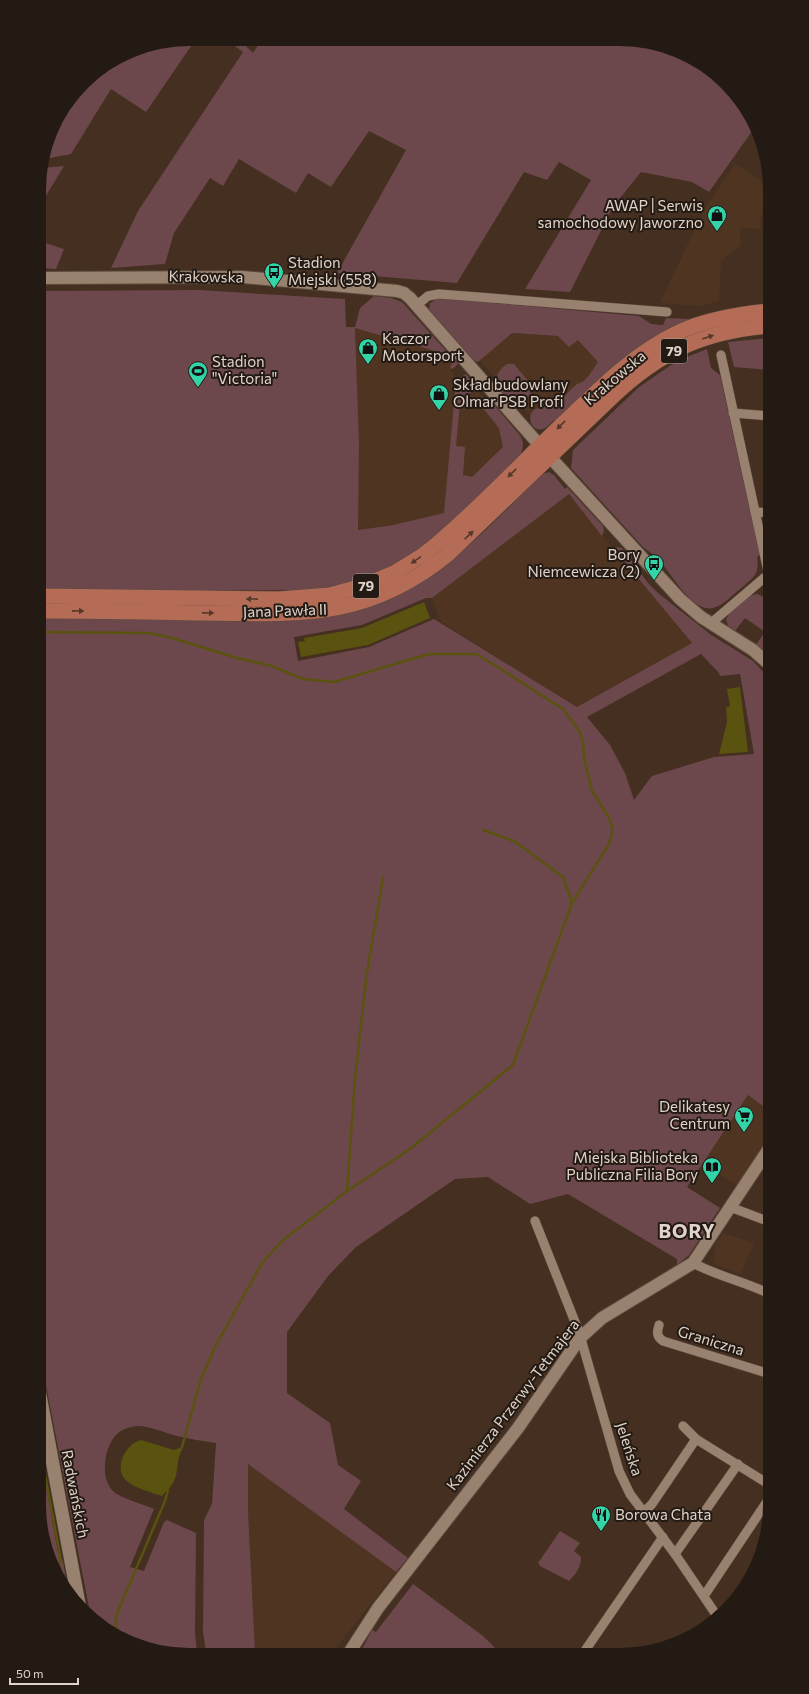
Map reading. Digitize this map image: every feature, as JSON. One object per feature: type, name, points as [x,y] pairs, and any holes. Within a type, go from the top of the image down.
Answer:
[{"type":"main road","name":"Krakowska","points":[[545,451],[617,372],[653,346],[680,332],[706,322],[763,312]]},
{"type":"main road","name":"Krakowska","points":[[545,451],[630,380],[660,358],[714,334],[748,327],[763,326]]},
{"type":"main road","name":"Jana Pawła II","points":[[46,596],[279,599],[312,598],[349,591],[377,582],[423,555],[545,451]]},
{"type":"main road","name":"Jana Pawła II","points":[[46,611],[292,614],[332,610],[364,602],[399,588],[440,561],[472,532],[545,451]]},
{"type":"main road","name":"Radwańskich","points":[[46,1427],[77,1593]]},
{"type":"street","name":"Krakowska","points":[[46,278],[234,277],[396,291],[408,296],[417,305]]},
{"type":"street","points":[[667,312],[435,294],[428,296],[417,305],[545,451],[680,599],[710,624],[753,650],[763,659]]},
{"type":"street","points":[[721,355],[763,546]]},
{"type":"street","points":[[733,413],[763,415]]},
{"type":"street","points":[[756,512],[763,512]]},
{"type":"street","points":[[710,624],[763,579]]},
{"type":"street","name":"Kazimierza Przerwy-Tetmajera","points":[[353,1648],[378,1608],[518,1428],[580,1338],[602,1318],[693,1263],[730,1207],[763,1165]]},
{"type":"street","points":[[730,1207],[763,1219]]},
{"type":"street","name":"Jeleńska","points":[[535,1222],[579,1332],[620,1471],[630,1494],[643,1513],[663,1537],[715,1611]]},
{"type":"street","points":[[693,1263],[763,1291]]},
{"type":"street","name":"Graniczna","points":[[659,1325],[657,1333],[658,1337],[663,1341],[763,1372]]},
{"type":"street","points":[[683,1426],[696,1439],[763,1480]]},
{"type":"street","points":[[643,1513],[652,1504],[696,1439]]},
{"type":"street","points":[[675,1554],[738,1464]]},
{"type":"street","points":[[704,1596],[763,1508]]},
{"type":"street","points":[[586,1648],[663,1537]]},
{"type":"shaded area","points":[[191,46],[146,112],[111,89],[71,154],[50,158],[57,135],[65,118],[88,88],[110,70],[135,57],[152,51],[171,47]]},
{"type":"shaded area","points":[[235,46],[246,46],[253,53],[258,46],[638,47],[657,51],[674,57],[691,65],[707,76],[721,88],[733,102],[744,118],[751,133],[709,192],[692,182],[641,172],[613,207],[570,292],[525,289],[591,180],[559,162],[547,180],[524,172],[457,283],[337,273],[406,150],[369,131],[331,187],[308,173],[296,193],[239,159],[223,186],[210,178],[174,233],[165,264],[111,268],[138,211],[243,52]]},
{"type":"shaded area","points":[[735,164],[763,181],[763,215],[761,217],[760,229],[741,228],[740,245],[721,261],[719,301],[700,306],[660,303],[705,208]]},
{"type":"shaded area","points":[[64,166],[46,196],[46,180],[48,167]]},
{"type":"shaded area","points":[[46,243],[64,249],[56,269],[46,268]]},
{"type":"shaded area","name":"Stadion \"Victoria\"","points":[[199,290],[345,299],[346,327],[355,327],[360,308],[374,296],[391,298],[402,302],[458,364],[453,369],[450,368],[452,363],[435,351],[355,328],[359,444],[358,530],[393,525],[444,513],[456,380],[466,374],[475,385],[474,389],[460,403],[456,446],[465,447],[463,475],[472,477],[503,447],[499,428],[478,402],[481,398],[488,398],[519,434],[523,443],[521,454],[460,515],[428,543],[393,567],[358,581],[321,590],[46,591],[46,291]]},
{"type":"shaded area","points":[[439,298],[639,316],[651,324],[663,325],[666,318],[690,319],[670,328],[652,339],[618,364],[557,422],[553,421],[543,429],[536,429],[530,421],[533,411],[535,409],[550,406],[557,402],[577,384],[583,381],[592,372],[598,362],[578,340],[569,347],[558,336],[512,333],[478,362],[472,360],[432,315],[429,309],[430,303]]},
{"type":"shaded area","points":[[355,328],[435,351],[452,363],[450,368],[456,380],[465,377],[510,427],[513,448],[444,514],[393,525],[357,530],[359,444]]},
{"type":"shaded area","points":[[450,328],[627,342],[538,424]]},
{"type":"shaded area","points":[[763,339],[763,369],[734,367],[728,342]]},
{"type":"shaded area","points":[[707,349],[711,368],[720,375],[760,555],[757,557],[757,568],[752,579],[724,603],[713,608],[705,608],[697,604],[689,597],[662,563],[644,548],[571,468],[573,450],[639,387],[677,361]]},
{"type":"shaded area","points":[[507,364],[514,364],[532,386],[529,397],[522,401],[514,401],[506,398],[499,391],[496,382],[498,373]]},
{"type":"shaded area","points":[[549,472],[554,475],[565,489],[567,487],[603,526],[604,531],[602,536],[569,494],[432,598],[426,598],[362,625],[294,637],[298,661],[369,647],[434,619],[577,707],[692,643],[613,548],[616,547],[622,548],[648,583],[658,593],[710,634],[753,661],[763,672],[763,1106],[748,1095],[687,1187],[720,1208],[689,1255],[677,1265],[677,1259],[568,1194],[530,1204],[488,1177],[455,1179],[356,1247],[328,1276],[287,1332],[287,1393],[330,1423],[338,1465],[361,1481],[344,1509],[408,1558],[396,1572],[248,1464],[248,1511],[255,1648],[205,1648],[203,1632],[204,1520],[212,1504],[216,1443],[177,1436],[142,1426],[130,1427],[118,1433],[109,1445],[105,1462],[106,1479],[109,1486],[114,1492],[122,1497],[154,1509],[130,1567],[144,1571],[164,1522],[167,1520],[196,1533],[195,1633],[197,1648],[171,1647],[152,1643],[118,1629],[89,1607],[46,1385],[46,617],[295,620],[348,613],[383,602],[409,589],[434,573],[479,536],[542,474]],"holes":[[[701,654],[719,673],[720,676],[740,674],[754,754],[714,757],[652,776],[634,800],[625,773],[610,745],[587,717]]]},
{"type":"shaded area","points":[[569,494],[692,643],[577,707],[441,622],[432,598]]},
{"type":"shaded area","points":[[756,594],[763,597],[763,631],[745,618],[735,631],[729,628],[726,620],[731,611],[751,595]]},
{"type":"shaded area","points":[[424,602],[430,618],[368,645],[301,657],[298,642],[305,641],[304,638],[362,628]]},
{"type":"shaded area","points":[[763,635],[763,652],[755,646]]},
{"type":"shaded area","points":[[740,687],[748,752],[719,754],[727,722],[726,707],[730,706],[727,689]]},
{"type":"shaded area","points":[[748,1095],[763,1106],[763,1146],[738,1186],[702,1163]]},
{"type":"shaded area","points":[[723,1233],[754,1243],[741,1274],[714,1264],[715,1245]]},
{"type":"shaded area","points":[[141,1440],[174,1450],[182,1447],[174,1481],[162,1496],[135,1486],[123,1477],[121,1471],[122,1458],[135,1442]]},
{"type":"shaded area","points":[[248,1463],[396,1572],[336,1648],[255,1648],[248,1511]]},
{"type":"shaded area","points":[[46,1487],[58,1552],[63,1561],[66,1577],[57,1559],[49,1533],[46,1514]]},
{"type":"shaded area","points":[[560,1531],[580,1543],[574,1551],[581,1557],[580,1564],[576,1573],[569,1581],[540,1566],[538,1563]]},
{"type":"shaded area","points":[[413,1584],[483,1636],[495,1648],[363,1648],[372,1630],[376,1632]]},
{"type":"waterway","points":[[46,632],[149,633],[172,638],[237,658],[272,666],[303,679],[334,682],[429,654],[476,654],[563,709],[580,732],[592,791],[608,816],[613,829],[609,844],[572,903],[513,1065],[410,1149],[347,1191],[282,1241],[262,1263],[216,1345],[201,1379],[182,1447]]},
{"type":"waterway","points":[[483,830],[514,841],[563,877],[572,903]]},
{"type":"waterway","points":[[347,1190],[355,1080],[367,972],[383,877]]},
{"type":"waterway","points":[[46,1480],[60,1555],[60,1565]]},
{"type":"waterway","points":[[116,1628],[118,1611],[165,1501],[168,1490]]},
{"type":"place","name":"AWAP | Serwis samochodowy Jaworzno","points":[[717,232]]},
{"type":"place","name":"Stadion Miejski (558)","points":[[274,289]]},
{"type":"place","name":"Kaczor Motorsport","points":[[368,365]]},
{"type":"place","name":"Stadion \"Victoria\"","points":[[198,388]]},
{"type":"place","name":"Skład budowlany Olmar PSB Profi","points":[[439,411]]},
{"type":"place","name":"Bory Niemcewicza (2)","points":[[654,581]]},
{"type":"place","name":"Delikatesy Centrum","points":[[744,1133]]},
{"type":"place","name":"Miejska Biblioteka Publiczna Filia Bory","points":[[712,1184]]},
{"type":"place","name":"Borowa Chata","points":[[601,1532]]},
{"type":"district","name":"BORY","points":[[687,1231]]}]
